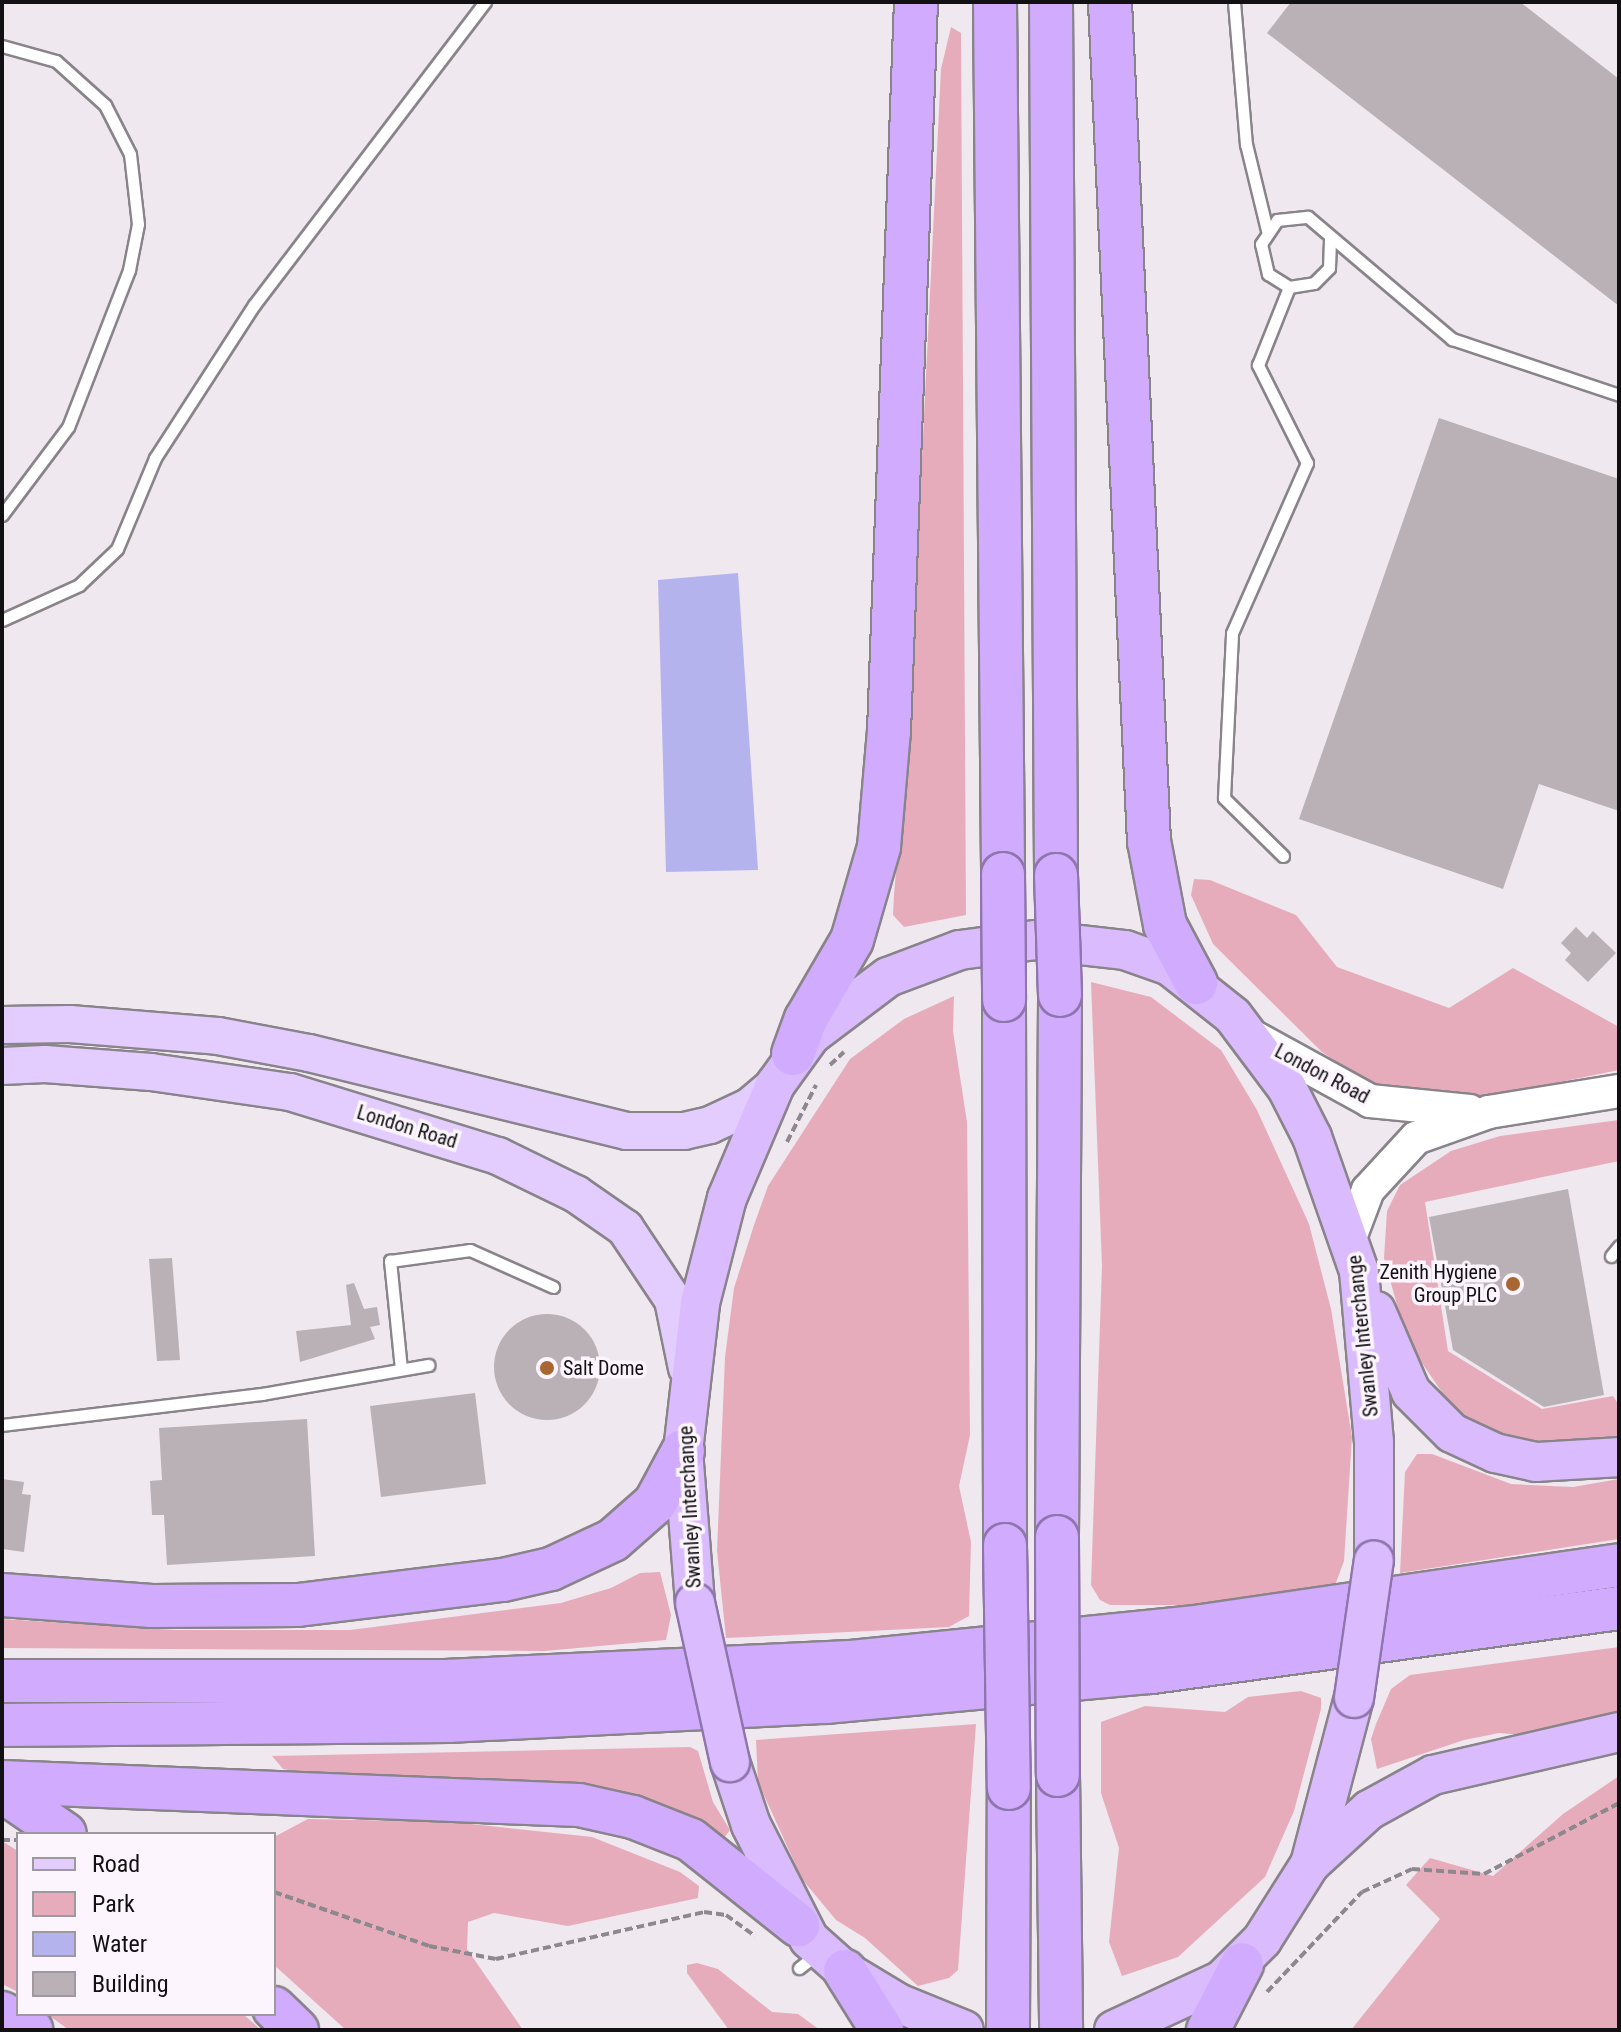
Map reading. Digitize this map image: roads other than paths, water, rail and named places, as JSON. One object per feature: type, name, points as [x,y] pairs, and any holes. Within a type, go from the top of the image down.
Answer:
[{"type":"highway","points":[[803,1073],[806,1019],[852,940],[879,847],[889,717],[916,2]]},
{"type":"highway","points":[[995,2],[1004,1000],[1008,2030]]},
{"type":"highway","points":[[1051,2],[1056,875],[1060,995],[1057,1537],[1061,2030]]},
{"type":"highway","points":[[1110,2],[1149,841],[1165,925],[1196,983]]},
{"type":"highway","name":"Swanley Interchange","points":[[815,1954],[751,1825],[730,1762],[695,1603],[683,1451],[700,1303],[727,1198],[803,1073],[834,1013],[888,977],[972,947],[1036,940],[1144,955],[1196,983],[1252,1036],[1312,1137],[1355,1253],[1374,1442],[1374,1560],[1354,1698],[1310,1864],[1253,1979],[1197,1994],[1114,2030]]},
{"type":"highway","points":[[1355,1253],[1401,1376],[1420,1405],[1452,1433],[1495,1453],[1536,1462],[1619,1457]]},
{"type":"highway","points":[[2,1595],[152,1606],[298,1605],[503,1580],[551,1569],[613,1540],[655,1503],[683,1451]]},
{"type":"highway","points":[[2,1681],[445,1681],[850,1662],[1202,1626],[1619,1565]]},
{"type":"highway","points":[[2,1725],[448,1721],[827,1702],[1152,1672],[1619,1608]]},
{"type":"highway","points":[[1310,1864],[1369,1810],[1433,1775],[1619,1732]]},
{"type":"highway","points":[[2,1782],[579,1805],[633,1817],[691,1840],[815,1954],[882,2030]]},
{"type":"highway","points":[[2,1791],[62,1832]]},
{"type":"highway","points":[[815,1954],[898,2003],[964,2030]]},
{"type":"highway","points":[[1208,2030],[1253,1979]]},
{"type":"highway","points":[[276,2010],[297,2030]]},
{"type":"highway","points":[[2,2013],[32,2030]]},
{"type":"main road","points":[[2,1025],[70,1024],[233,1039],[309,1053],[627,1131],[684,1131],[710,1125],[749,1107],[803,1073]]},
{"type":"main road","name":"London Road","points":[[1252,1036],[1370,1101],[1393,1107],[1489,1112]]},
{"type":"main road","name":"London Road","points":[[2,1066],[45,1064],[151,1072],[290,1092],[457,1142],[543,1176],[607,1212],[639,1246],[673,1300],[689,1382]]},
{"type":"main road","name":"London Road","points":[[1355,1253],[1368,1190],[1416,1138],[1489,1112],[1619,1091]]},
{"type":"lane","points":[[2,620],[79,585],[117,549],[155,458],[254,305],[485,2]]},
{"type":"lane","points":[[1234,2],[1246,144],[1267,230]]},
{"type":"lane","points":[[2,46],[56,61],[105,105],[130,154],[138,224],[129,270],[68,427],[2,515]]},
{"type":"lane","points":[[1330,237],[1332,258],[1320,279],[1289,287],[1274,280],[1263,265],[1261,244],[1267,230],[1283,218],[1302,215],[1319,223],[1330,237],[1452,339],[1619,395]]},
{"type":"lane","points":[[1283,856],[1224,798],[1232,633],[1307,463],[1258,365],[1289,287]]},
{"type":"lane","points":[[401,1369],[390,1261],[470,1250],[553,1287]]},
{"type":"lane","points":[[2,1425],[262,1394],[428,1365]]},
{"type":"water","points":[[738,573],[758,870],[666,872],[658,580]]},
{"type":"place","name":"Zenith Hygiene Group PLC","points":[[1513,1284]]},
{"type":"place","name":"Salt Dome","points":[[547,1368]]}]
